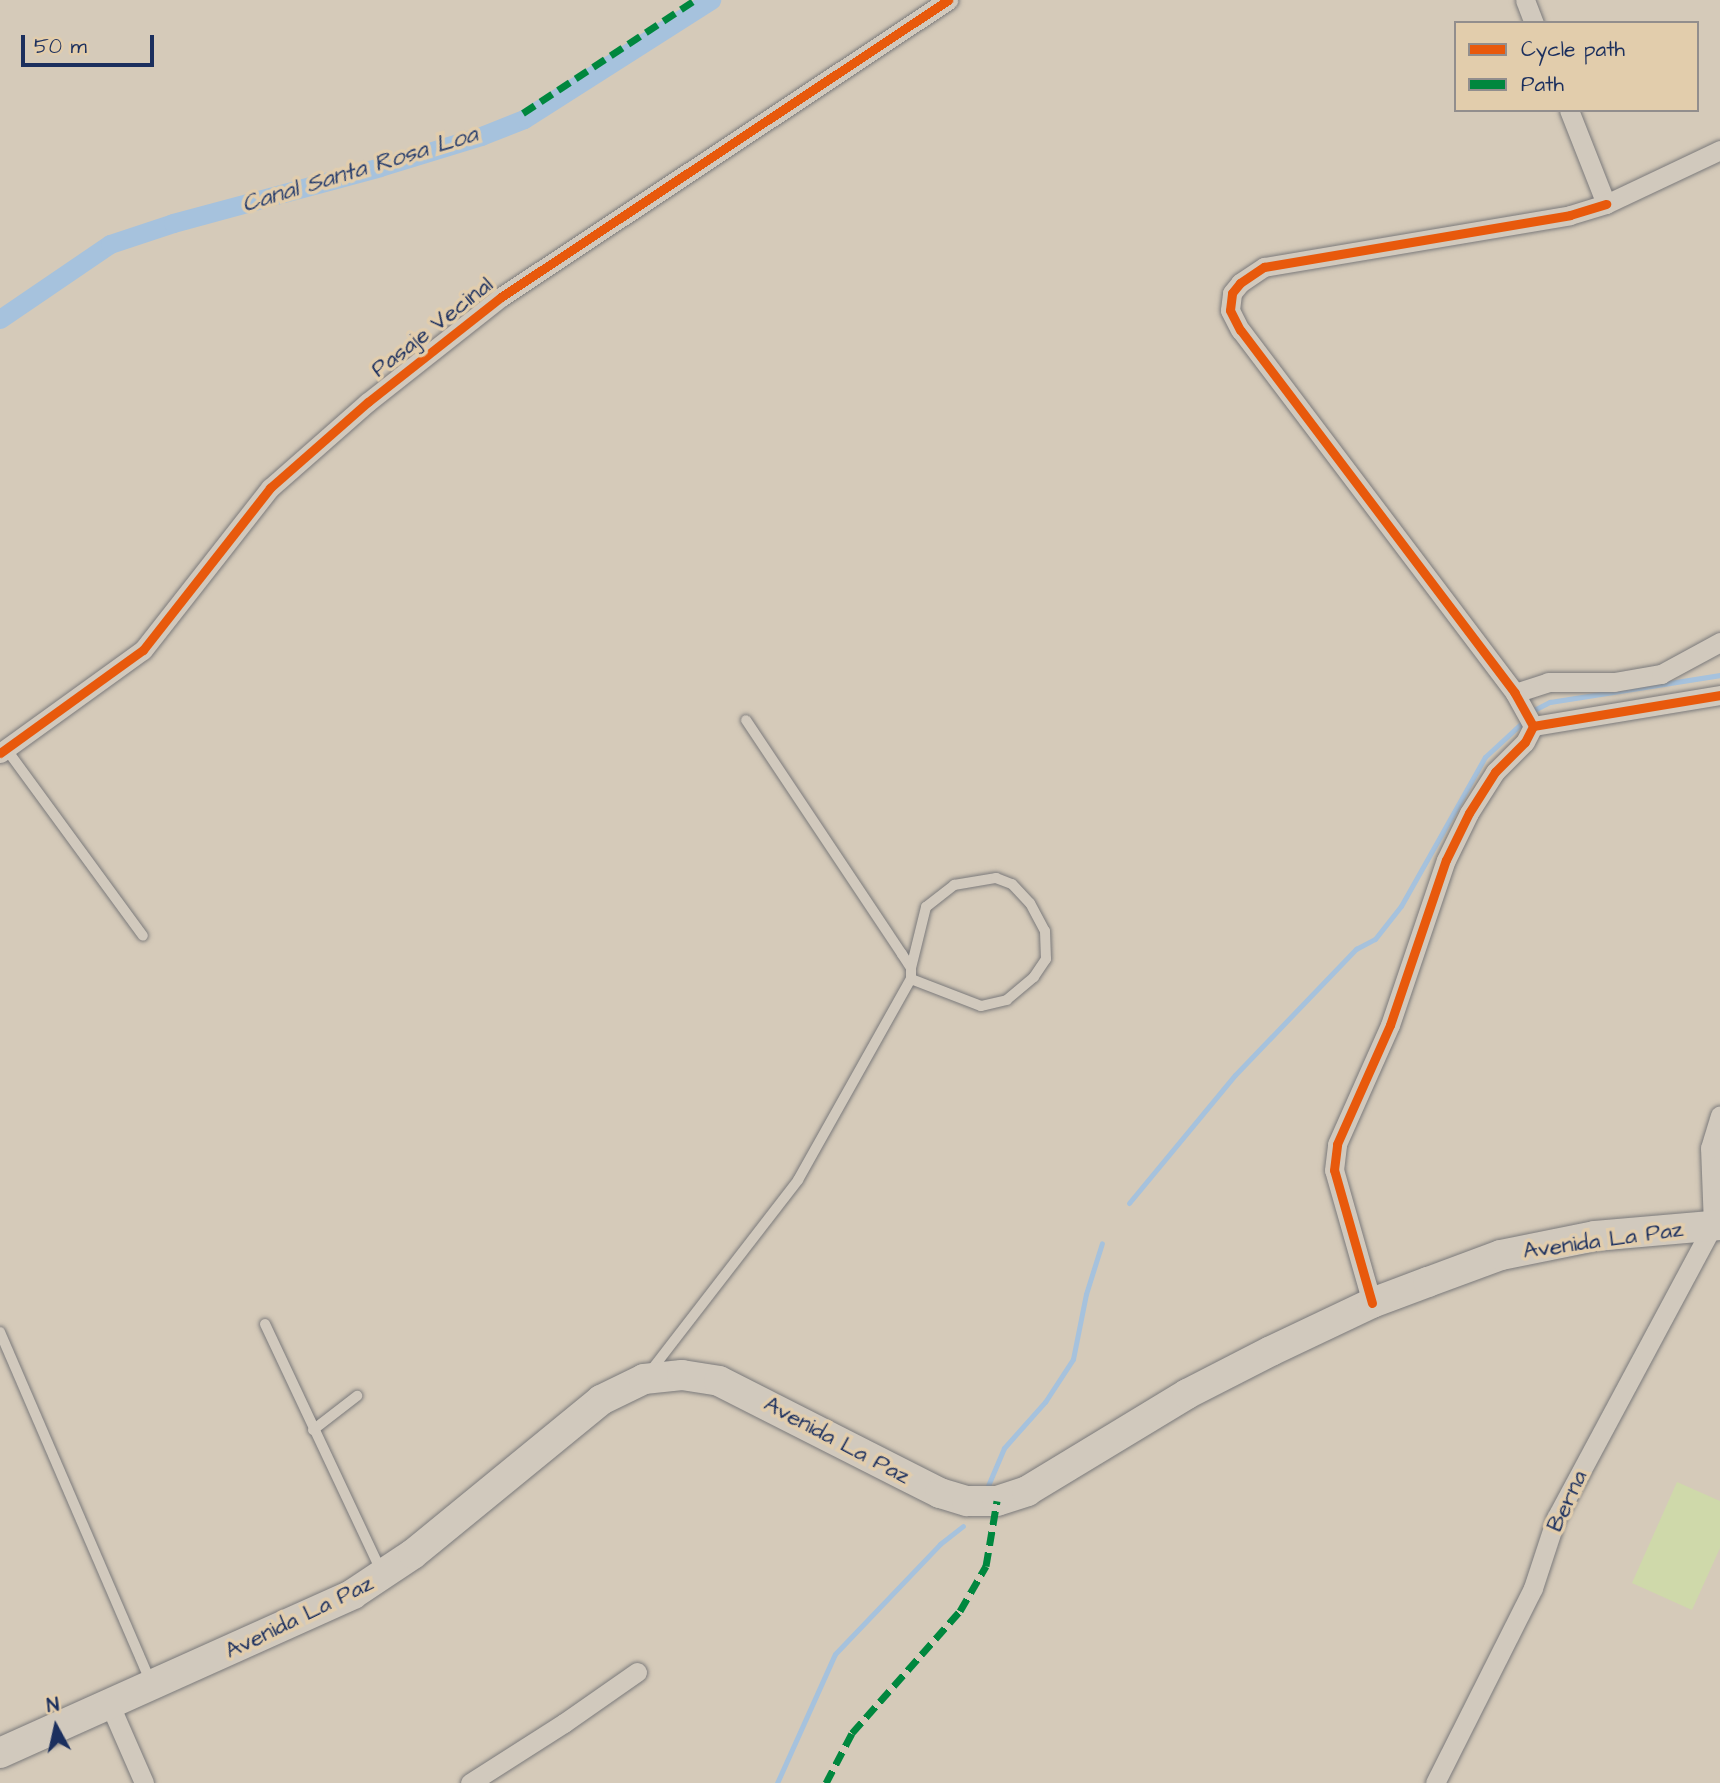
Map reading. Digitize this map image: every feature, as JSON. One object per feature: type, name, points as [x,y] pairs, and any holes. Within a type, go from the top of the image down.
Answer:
[{"type":"main road","name":"Avenida La Paz","points":[[0,1753],[325,1609],[383,1575],[601,1400],[644,1379],[682,1375],[719,1381],[940,1493],[967,1501],[997,1501],[1027,1491],[1067,1469],[1187,1394],[1372,1303],[1501,1255],[1595,1236],[1717,1225]]},
{"type":"street","name":"Pasaje Vecinal","points":[[3,751],[143,650],[270,488],[368,402],[501,297],[948,0]]},
{"type":"street","points":[[1525,0],[1533,21]]},
{"type":"street","points":[[1570,112],[1605,204]]},
{"type":"street","points":[[1533,726],[1515,693],[1240,330],[1230,310],[1233,293],[1240,283],[1264,267],[1570,215],[1605,204],[1720,150]]},
{"type":"street","points":[[1515,693],[1548,682],[1614,682],[1661,674],[1720,642]]},
{"type":"street","points":[[1533,726],[1720,695]]},
{"type":"street","points":[[1372,1303],[1334,1170],[1337,1144],[1390,1025],[1446,860],[1469,813],[1495,772],[1525,742],[1533,726]]},
{"type":"street","points":[[1717,1225],[1710,1149],[1720,1116]]},
{"type":"street","name":"Berna","points":[[1435,1783],[1533,1588],[1556,1518],[1717,1225]]},
{"type":"street","points":[[470,1783],[637,1672]]},
{"type":"street","points":[[110,1705],[144,1783]]},
{"type":"lane","points":[[644,1379],[798,1180],[911,973],[926,907],[954,885],[996,878],[1012,884],[1030,903],[1045,931],[1046,959],[1034,977],[1007,1000],[981,1006],[911,973],[746,720]]},
{"type":"lane","points":[[3,751],[143,936]]},
{"type":"lane","points":[[265,1324],[383,1575]]},
{"type":"lane","points":[[0,1332],[152,1687]]},
{"type":"lane","points":[[313,1430],[357,1396]]},
{"type":"green space","points":[[1677,1482],[1720,1501],[1720,1548],[1692,1610],[1632,1583]]},
{"type":"waterway","name":"Canal Santa Rosa Loa","points":[[0,319],[110,244],[173,223],[380,167],[481,136],[524,119],[711,0]]},
{"type":"waterway","points":[[1534,710],[1550,702],[1720,675]]},
{"type":"waterway","points":[[1129,1203],[1235,1075],[1356,949],[1375,939],[1401,906],[1485,757],[1525,720]]},
{"type":"waterway","points":[[987,1488],[1004,1448],[1045,1402],[1073,1359],[1086,1294],[1102,1243]]},
{"type":"waterway","points":[[777,1783],[835,1654],[940,1544],[963,1526]]},
{"type":"marked path","points":[[523,113],[695,0]]},
{"type":"marked path","points":[[826,1783],[852,1733],[960,1611],[986,1566],[997,1501]]},
{"type":"cycle path","points":[[0,753],[143,650],[270,488],[368,402],[501,297],[948,0]]},
{"type":"cycle path","points":[[1533,726],[1515,693],[1240,330],[1230,310],[1232,293],[1240,283],[1264,267],[1570,215],[1606,204]]},
{"type":"cycle path","points":[[1372,1303],[1334,1170],[1337,1144],[1390,1025],[1446,860],[1469,813],[1495,772],[1525,742],[1533,726],[1720,695]]}]
